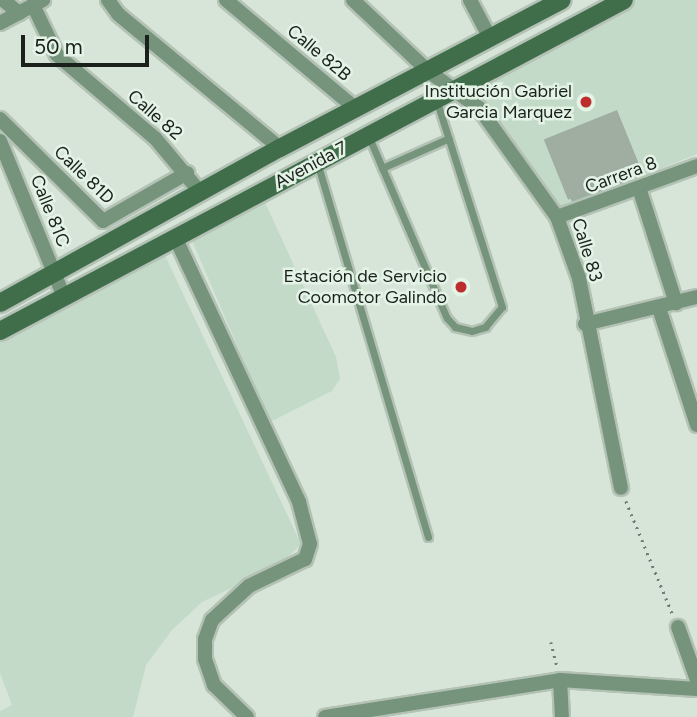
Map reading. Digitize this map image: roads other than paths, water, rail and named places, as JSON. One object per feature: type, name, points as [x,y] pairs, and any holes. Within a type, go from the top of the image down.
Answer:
[{"type":"main road","name":"Avenida 7","points":[[0,303],[279,148],[562,0]]},
{"type":"main road","name":"Avenida 7","points":[[0,331],[624,0]]},
{"type":"street","points":[[4,0],[19,13]]},
{"type":"street","points":[[107,0],[118,14],[279,148]]},
{"type":"street","name":"Calle 82B","points":[[226,0],[355,108]]},
{"type":"street","name":"Calle 83","points":[[354,0],[428,71],[444,94],[479,108],[557,217],[579,278],[585,324],[621,488]]},
{"type":"street","points":[[470,0],[489,38]]},
{"type":"street","points":[[0,23],[38,2]]},
{"type":"street","name":"Calle 82","points":[[38,2],[57,55],[155,138],[187,173],[200,192]]},
{"type":"street","name":"Calle 81D","points":[[0,119],[103,221],[187,173]]},
{"type":"street","name":"Calle 81C","points":[[0,141],[64,296]]},
{"type":"street","name":"Carrera 8","points":[[557,217],[640,191],[697,166]]},
{"type":"street","points":[[640,191],[676,303]]},
{"type":"street","points":[[175,237],[299,502],[310,544],[306,559],[240,594],[212,620],[205,639],[205,659],[214,685],[247,717]]},
{"type":"street","points":[[585,324],[697,297]]},
{"type":"street","points":[[659,308],[697,425]]},
{"type":"street","points":[[678,627],[697,680]]},
{"type":"street","points":[[560,680],[562,717]]},
{"type":"street","points":[[325,717],[560,680],[697,689]]},
{"type":"lane","points":[[367,135],[447,318],[455,327],[472,331],[485,327],[502,307],[449,138],[444,94]]},
{"type":"lane","points":[[382,168],[449,138]]},
{"type":"lane","points":[[317,162],[428,537]]},
{"type":"place","name":"Institución Gabriel Garcia Marquez","points":[[586,102]]},
{"type":"place","name":"Estación de Servicio Coomotor Galindo","points":[[461,287]]}]
